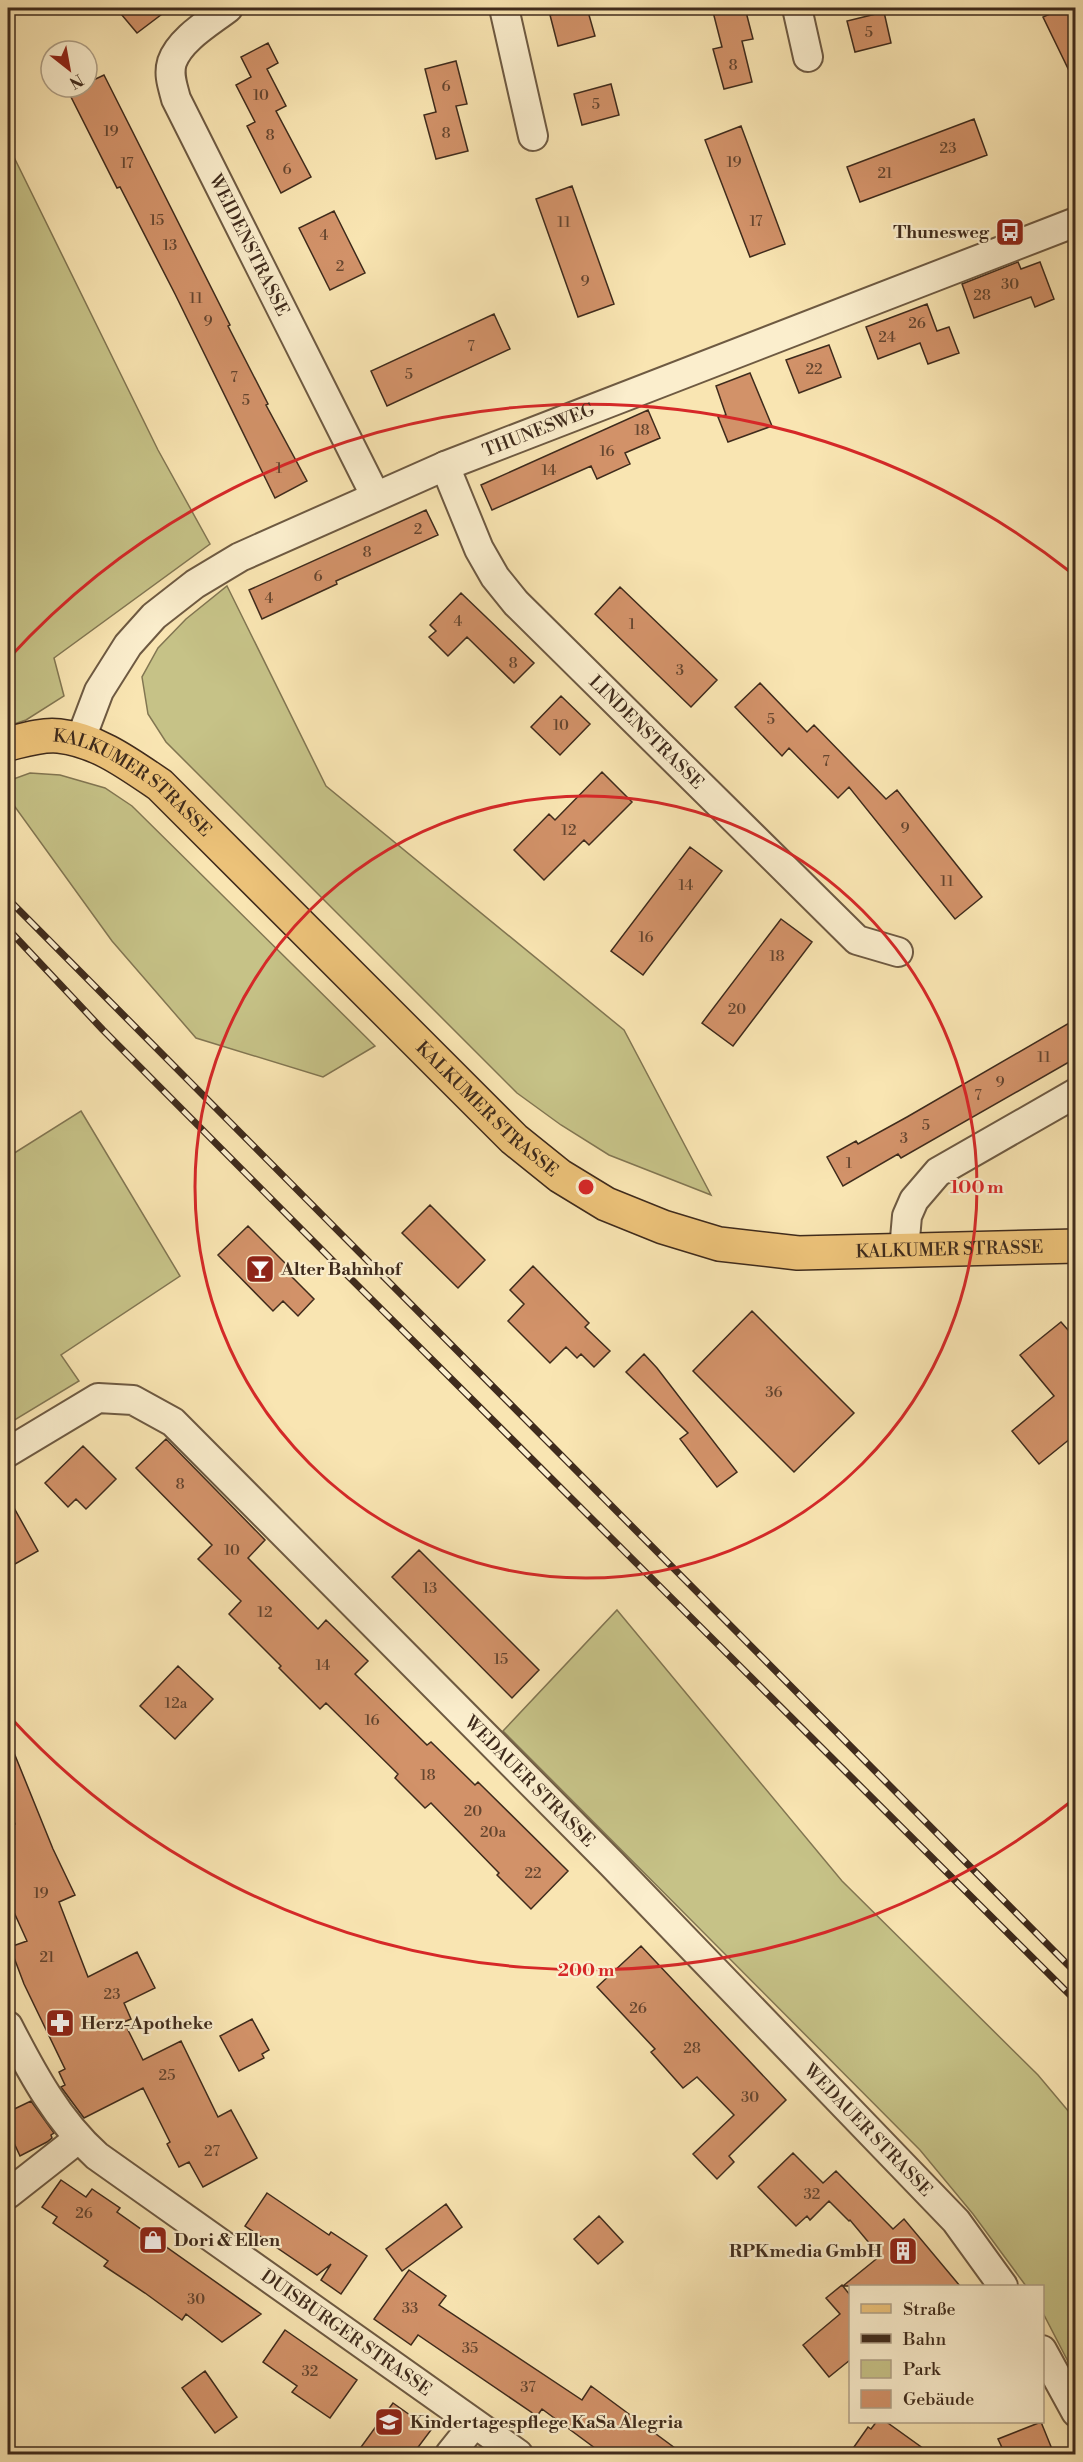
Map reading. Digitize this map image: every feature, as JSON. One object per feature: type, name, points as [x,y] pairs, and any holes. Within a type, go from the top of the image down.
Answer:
[{"type":"main road","name":"KALKUMER STRASSE","points":[[23,740],[58,736],[80,741],[115,754],[160,785],[513,1139],[560,1176],[606,1204],[663,1227],[719,1244],[798,1253],[1076,1246]]},
{"type":"street","name":"WEIDENSTRASSE","points":[[228,8],[186,42],[172,62],[171,80],[176,99],[375,495]]},
{"type":"street","points":[[504,8],[533,136]]},
{"type":"street","points":[[797,8],[808,57]]},
{"type":"street","name":"THUNESWEG","points":[[80,741],[99,691],[128,645],[154,616],[195,584],[240,557],[375,495],[445,466],[1076,222]]},
{"type":"street","name":"LINDENSTRASSE","points":[[445,466],[479,549],[495,577],[516,603],[856,940],[898,952]]},
{"type":"street","points":[[904,1250],[907,1216],[914,1200],[938,1172],[1076,1093]]},
{"type":"street","name":"WEDAUER STRASSE","points":[[8,1452],[98,1398],[133,1400],[173,1422],[612,1864],[947,2213],[1002,2285]]},
{"type":"street","name":"DUISBURGER STRASSE","points":[[8,2026],[33,2075],[78,2139],[98,2156],[518,2454]]},
{"type":"street","points":[[8,2194],[78,2139]]},
{"type":"street","points":[[1044,2354],[1076,2412]]},
{"type":"street","points":[[450,2454],[474,2424]]},
{"type":"green space","points":[[8,145],[158,450],[210,544],[54,658],[64,696],[26,720],[8,726]]},
{"type":"green space","points":[[227,586],[326,786],[624,1030],[711,1195],[609,1155],[561,1125],[517,1093],[166,742],[148,714],[142,677],[158,648],[186,619]]},
{"type":"green space","points":[[30,773],[60,775],[105,788],[132,806],[375,1046],[323,1077],[196,1038],[112,941],[10,800],[8,781]]},
{"type":"green space","points":[[81,1111],[180,1276],[61,1355],[79,1381],[8,1424],[8,1157]]},
{"type":"green space","points":[[617,1610],[842,1881],[1038,2075],[1075,2119],[1075,2375],[1044,2315],[1044,2285],[1025,2285],[973,2214],[920,2150],[503,1731]]},
{"type":"building","points":[[116,8],[170,8],[137,33]]},
{"type":"building","points":[[587,8],[595,36],[558,46],[550,15]]},
{"type":"building","points":[[712,8],[745,8],[753,39],[742,41],[752,82],[724,89],[713,49],[722,47]]},
{"type":"building","points":[[1063,8],[1076,8],[1076,85],[1043,17]]},
{"type":"building","points":[[884,12],[891,43],[855,52],[847,21]]},
{"type":"building","points":[[268,43],[278,63],[267,69],[286,106],[276,111],[311,177],[281,193],[247,126],[255,122],[236,85],[251,77],[241,57]]},
{"type":"building","points":[[456,61],[467,104],[456,106],[468,151],[436,159],[424,115],[436,112],[425,69]]},
{"type":"building","points":[[104,75],[230,325],[228,326],[268,404],[266,405],[307,481],[275,498],[175,294],[72,99],[99,99],[99,77]]},
{"type":"building","points":[[611,84],[619,115],[582,125],[574,94]]},
{"type":"building","points":[[974,119],[987,155],[860,202],[847,167]]},
{"type":"building","points":[[741,126],[785,244],[750,257],[705,140]]},
{"type":"building","points":[[572,186],[614,304],[578,317],[536,199]]},
{"type":"building","points":[[334,211],[365,273],[330,290],[299,228]]},
{"type":"building","points":[[1018,262],[1021,269],[1040,262],[1054,299],[1035,307],[1031,297],[974,318],[962,284]]},
{"type":"building","points":[[927,304],[937,331],[949,327],[959,353],[928,364],[920,343],[878,359],[866,327]]},
{"type":"building","points":[[494,314],[510,349],[387,406],[371,371]]},
{"type":"building","points":[[829,345],[841,377],[799,393],[786,360]]},
{"type":"building","points":[[750,373],[772,426],[728,442],[718,417],[726,415],[716,386]]},
{"type":"building","points":[[648,410],[660,438],[625,453],[630,464],[597,479],[591,466],[492,510],[481,485]]},
{"type":"building","points":[[426,510],[438,535],[336,581],[337,584],[262,619],[249,590]]},
{"type":"building","points":[[620,587],[717,680],[691,707],[595,614]]},
{"type":"building","points":[[461,593],[534,663],[514,683],[467,637],[448,656],[429,637],[436,631],[430,625]]},
{"type":"building","points":[[760,683],[807,732],[814,725],[886,799],[897,790],[982,897],[955,919],[849,787],[838,798],[789,748],[782,756],[735,707]]},
{"type":"building","points":[[561,696],[590,724],[560,755],[531,727]]},
{"type":"building","points":[[602,772],[632,802],[589,845],[584,840],[544,880],[514,850],[549,814],[555,820]]},
{"type":"building","points":[[690,847],[722,871],[643,975],[611,951]]},
{"type":"building","points":[[781,919],[812,942],[733,1046],[702,1023]]},
{"type":"building","points":[[1076,1019],[1076,1058],[901,1158],[898,1154],[843,1186],[827,1157],[856,1141],[858,1144],[907,1117]]},
{"type":"building","points":[[430,1205],[485,1260],[458,1288],[402,1233]]},
{"type":"building","name":"Alter Bahnhof","points":[[248,1226],[289,1267],[286,1271],[314,1299],[298,1316],[283,1301],[273,1311],[218,1255]]},
{"type":"building","points":[[533,1266],[589,1323],[585,1327],[610,1351],[594,1367],[581,1354],[577,1358],[566,1347],[550,1363],[508,1321],[524,1304],[510,1290]]},
{"type":"building","points":[[752,1311],[854,1413],[794,1472],[693,1371]]},
{"type":"building","points":[[1061,1322],[1076,1339],[1076,1434],[1039,1464],[1012,1431],[1054,1396],[1020,1355]]},
{"type":"building","points":[[644,1354],[737,1472],[717,1487],[680,1439],[688,1433],[626,1372]]},
{"type":"building","points":[[166,1439],[265,1540],[248,1558],[318,1629],[326,1620],[368,1661],[355,1674],[427,1745],[431,1742],[475,1785],[478,1782],[568,1871],[531,1909],[431,1803],[425,1808],[395,1778],[398,1774],[326,1703],[320,1709],[229,1614],[241,1601],[198,1559],[212,1545],[136,1468]]},
{"type":"building","points":[[83,1446],[116,1479],[86,1509],[76,1499],[68,1507],[45,1483]]},
{"type":"building","points":[[8,1497],[38,1551],[8,1568]]},
{"type":"building","points":[[419,1550],[539,1670],[512,1698],[392,1577]]},
{"type":"building","points":[[178,1666],[213,1699],[175,1739],[140,1706]]},
{"type":"building","points":[[8,1738],[53,1849],[75,1895],[59,1902],[88,1977],[137,1952],[155,1988],[124,2003],[131,2019],[124,2022],[143,2060],[181,2041],[218,2117],[231,2110],[257,2158],[203,2187],[189,2162],[179,2167],[167,2144],[170,2142],[143,2088],[84,2118],[61,2087],[65,2085],[59,2072],[65,2069],[24,1984],[10,1947],[27,1941],[8,1899],[8,1826],[15,1824],[8,1805]]},
{"type":"building","points":[[641,1946],[786,2100],[729,2156],[734,2162],[717,2179],[693,2154],[734,2115],[697,2077],[683,2088],[651,2052],[655,2049],[597,1987]]},
{"type":"building","points":[[252,2019],[269,2050],[262,2054],[264,2058],[239,2071],[220,2036]]},
{"type":"building","points":[[31,2101],[54,2133],[47,2142],[20,2156],[8,2130],[8,2112]]},
{"type":"building","points":[[793,2153],[823,2183],[836,2171],[893,2229],[904,2219],[959,2285],[843,2286],[880,2256],[850,2220],[829,2201],[810,2220],[807,2216],[796,2226],[758,2187]]},
{"type":"building","points":[[61,2180],[86,2197],[92,2189],[120,2208],[117,2212],[261,2314],[222,2342],[186,2314],[182,2320],[104,2266],[108,2261],[53,2223],[57,2217],[42,2207]]},
{"type":"building","points":[[267,2193],[329,2235],[331,2232],[367,2256],[341,2294],[321,2280],[331,2264],[317,2275],[245,2226]]},
{"type":"building","points":[[446,2204],[462,2227],[402,2271],[386,2249]]},
{"type":"building","points":[[599,2216],[623,2242],[598,2264],[574,2239]]},
{"type":"building","points":[[409,2270],[446,2296],[439,2305],[582,2400],[591,2386],[683,2454],[603,2454],[542,2409],[537,2416],[418,2335],[411,2345],[374,2319]]},
{"type":"building","name":"RPKmedia GmbH","points":[[842,2285],[849,2294],[849,2361],[829,2377],[803,2345],[840,2314],[826,2298]]},
{"type":"building","points":[[285,2330],[357,2380],[330,2418],[292,2392],[297,2386],[263,2362]]},
{"type":"building","points":[[205,2371],[237,2417],[215,2433],[182,2388]]},
{"type":"building","points":[[393,2403],[431,2430],[413,2454],[356,2454]]},
{"type":"building","points":[[876,2423],[888,2423],[931,2454],[849,2454],[868,2427],[871,2429]]},
{"type":"building","points":[[1041,2423],[1054,2454],[1005,2454],[998,2439]]},
{"type":"railway","points":[[8,899],[1076,1973]]},
{"type":"railway","points":[[8,929],[103,1030],[339,1267],[1076,2001]]},
{"type":"place","name":"Thunesweg","points":[[1010,232]]},
{"type":"place","name":"Alter Bahnhof","points":[[260,1269]]},
{"type":"place","name":"Herz-Apotheke","points":[[60,2023]]},
{"type":"place","name":"Dori & Ellen","points":[[153,2240]]},
{"type":"place","name":"RPKmedia GmbH","points":[[903,2251]]},
{"type":"place","name":"Kindertagespflege KaSa Alegria","points":[[389,2422]]}]
